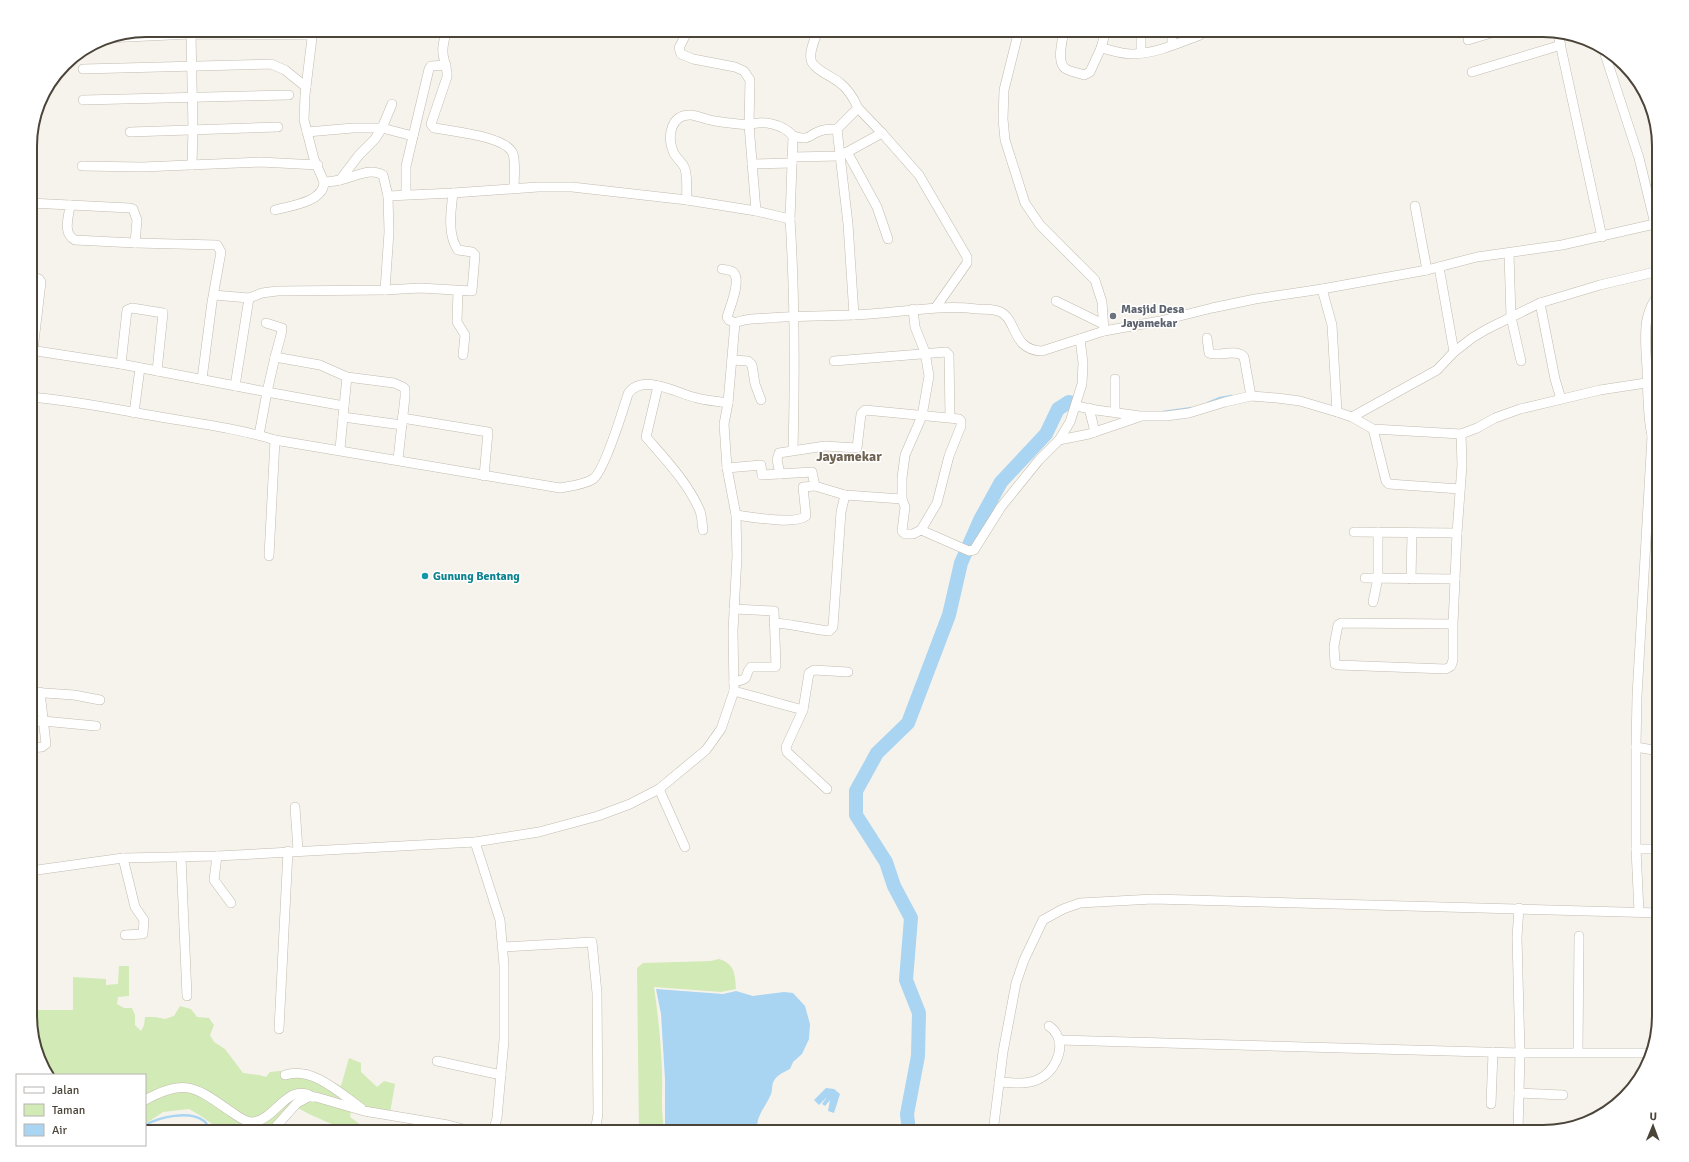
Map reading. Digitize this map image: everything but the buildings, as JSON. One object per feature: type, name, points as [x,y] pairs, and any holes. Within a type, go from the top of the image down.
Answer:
[{"type":"street","points":[[191,37],[193,129],[192,165]]},
{"type":"street","points":[[275,210],[304,203],[318,195],[322,191],[324,182],[318,165],[314,159],[304,120],[310,52],[308,37]]},
{"type":"street","points":[[445,37],[443,43],[444,59],[448,70],[447,78],[431,121],[432,126],[441,130],[490,139],[510,149],[513,154],[514,188]]},
{"type":"street","points":[[684,37],[679,48],[681,54],[693,59],[740,68],[748,75],[750,84],[748,125],[756,211]]},
{"type":"street","points":[[816,37],[811,54],[811,61],[814,66],[841,84],[854,98],[858,108],[919,175],[967,257],[967,263],[936,307]]},
{"type":"street","points":[[1017,37],[1004,90],[1003,119],[1005,140],[1025,202],[1036,220],[1095,280],[1102,302],[1103,328]]},
{"type":"street","points":[[1064,37],[1061,59],[1062,65],[1066,69],[1088,74],[1101,48],[1104,37]]},
{"type":"street","points":[[1140,37],[1141,53]]},
{"type":"street","points":[[1172,37],[1172,45]]},
{"type":"street","points":[[1101,48],[1130,54],[1141,53],[1172,45],[1194,37]]},
{"type":"street","points":[[1468,40],[1478,37]]},
{"type":"street","points":[[1559,38],[1591,192],[1602,237]]},
{"type":"street","points":[[1472,72],[1561,45]]},
{"type":"street","points":[[1606,56],[1639,158],[1652,205]]},
{"type":"street","points":[[83,69],[271,64],[284,70],[306,87]]},
{"type":"street","points":[[406,194],[406,166],[429,70],[431,66],[434,65],[446,65]]},
{"type":"street","points":[[83,100],[192,96],[288,95]]},
{"type":"street","points":[[340,180],[359,155],[375,139],[382,128],[392,104]]},
{"type":"street","points":[[687,200],[685,167],[675,156],[670,141],[671,128],[676,119],[681,116],[691,115],[715,121],[748,125],[760,122],[771,124],[788,130],[793,136],[802,139],[809,138],[820,131],[837,129],[858,108]]},
{"type":"street","points":[[130,132],[278,127]]},
{"type":"street","points":[[307,132],[354,128],[382,128],[413,136]]},
{"type":"street","points":[[837,129],[843,154],[841,176],[848,224],[854,315]]},
{"type":"street","points":[[752,164],[843,154],[882,133]]},
{"type":"street","points":[[793,136],[790,218],[795,316],[793,450]]},
{"type":"street","points":[[843,154],[857,171],[877,207],[888,239]]},
{"type":"street","points":[[82,166],[142,167],[260,162],[318,165]]},
{"type":"street","points":[[841,176],[857,171]]},
{"type":"street","points":[[324,182],[340,180],[369,172],[378,172],[384,175],[388,196],[389,232],[385,290]]},
{"type":"street","points":[[388,196],[549,186],[572,187],[687,200],[790,218]]},
{"type":"street","points":[[214,295],[249,298],[262,293],[277,292],[420,288],[470,292],[473,290],[475,255],[472,252],[458,250],[454,243],[451,214],[453,193]]},
{"type":"street","points":[[37,203],[133,209],[137,220],[135,243]]},
{"type":"street","points":[[70,205],[67,230],[71,238],[75,240],[218,245],[220,247],[221,252],[202,379]]},
{"type":"street","points":[[1416,206],[1427,270]]},
{"type":"street","points":[[722,269],[732,271],[735,274],[737,282],[727,317],[735,323],[749,319],[795,316],[854,315],[936,307],[958,307],[998,311],[1005,314],[1020,341],[1027,348],[1042,352],[1080,339],[1103,328],[1160,321],[1255,299],[1322,289],[1427,270],[1477,257],[1562,245],[1652,224]]},
{"type":"street","points":[[1509,253],[1511,317],[1521,361]]},
{"type":"street","points":[[1439,267],[1454,352]]},
{"type":"street","points":[[1352,417],[1437,370],[1454,352],[1472,338],[1540,303],[1600,285],[1652,274]]},
{"type":"street","points":[[37,278],[41,282],[37,312]]},
{"type":"street","points":[[1322,289],[1332,325],[1337,412]]},
{"type":"street","points":[[458,291],[457,322],[464,336],[462,355]]},
{"type":"street","points":[[235,386],[249,298]]},
{"type":"street","points":[[1056,301],[1103,328]]},
{"type":"street","points":[[1540,303],[1553,372],[1561,399]]},
{"type":"street","points":[[1652,307],[1647,318],[1646,338],[1647,405],[1652,422]]},
{"type":"street","points":[[121,364],[127,310],[132,308],[164,313],[157,371]]},
{"type":"street","points":[[780,474],[777,456],[779,453],[825,446],[857,448],[861,414],[865,410],[922,416],[950,417],[960,419],[961,426],[949,456],[937,503],[921,530],[913,534],[904,533],[902,531],[905,507],[902,499],[902,478],[905,455],[922,416],[929,376],[925,352],[915,327],[913,309]]},
{"type":"street","points":[[259,435],[267,392],[282,328],[266,323]]},
{"type":"street","points":[[37,870],[123,858],[217,856],[298,850],[475,842],[539,832],[598,816],[630,804],[659,789],[706,750],[721,729],[734,687],[732,631],[737,556],[736,516],[727,468],[724,424],[728,403],[735,323]]},
{"type":"street","points":[[1207,338],[1209,353],[1243,354],[1251,396]]},
{"type":"street","points":[[921,530],[958,547],[969,551],[974,550],[1001,507],[1039,460],[1059,440],[1070,422],[1082,384],[1083,362],[1080,339]]},
{"type":"street","points":[[37,351],[121,364],[344,406]]},
{"type":"street","points":[[834,361],[925,352],[946,352],[949,355],[950,417]]},
{"type":"street","points":[[275,357],[320,365],[348,377],[386,381],[403,386],[405,389],[398,459]]},
{"type":"street","points":[[732,360],[748,361],[752,365],[755,384],[761,400]]},
{"type":"street","points":[[134,413],[140,368]]},
{"type":"street","points":[[340,449],[348,377]]},
{"type":"street","points":[[1114,412],[1115,380]]},
{"type":"street","points":[[1076,406],[1140,416],[1166,416],[1189,413],[1251,396],[1300,401],[1352,417],[1373,428],[1461,434],[1477,428],[1495,418],[1561,399],[1652,382]]},
{"type":"street","points":[[37,398],[62,400],[259,435],[275,440],[340,449],[484,476],[560,488],[593,479],[606,457],[631,389],[641,384],[658,386],[696,398],[728,403]]},
{"type":"street","points":[[658,386],[646,438],[669,463],[688,491],[700,512],[703,530]]},
{"type":"street","points":[[1089,408],[1095,432]]},
{"type":"street","points":[[1059,440],[1095,432],[1140,416]]},
{"type":"street","points":[[343,417],[402,421],[488,432],[484,476]]},
{"type":"street","points":[[1373,428],[1386,481],[1389,484],[1460,489]]},
{"type":"street","points":[[1453,624],[1341,623],[1338,625],[1334,646],[1335,664],[1446,669],[1451,666],[1453,660],[1457,533],[1462,465],[1461,434]]},
{"type":"street","points":[[270,556],[275,440]]},
{"type":"street","points":[[727,468],[761,465],[762,475],[812,472],[815,486]]},
{"type":"street","points":[[736,516],[780,520],[800,519],[806,516],[804,487],[815,486],[844,495],[902,499]]},
{"type":"street","points":[[1639,912],[1636,849],[1637,696],[1652,491]]},
{"type":"street","points":[[774,623],[795,624],[810,629],[829,631],[833,627],[841,512],[844,495]]},
{"type":"street","points":[[1354,532],[1457,533]]},
{"type":"street","points":[[1373,602],[1378,578],[1378,532]]},
{"type":"street","points":[[1411,579],[1412,533]]},
{"type":"street","points":[[1365,578],[1455,579]]},
{"type":"street","points":[[734,608],[774,611],[776,666],[775,668],[751,667],[748,670],[747,678],[734,687]]},
{"type":"street","points":[[827,789],[788,752],[786,747],[803,710],[809,673],[814,670],[848,672]]},
{"type":"street","points":[[734,687],[803,710]]},
{"type":"street","points":[[37,692],[74,695],[100,700]]},
{"type":"street","points":[[37,699],[43,720],[46,744],[42,747],[37,747]]},
{"type":"street","points":[[37,721],[43,720],[96,726]]},
{"type":"street","points":[[1636,747],[1652,750]]},
{"type":"street","points":[[659,789],[685,847]]},
{"type":"street","points":[[295,807],[298,850]]},
{"type":"street","points":[[475,842],[500,920],[503,947],[504,1040],[494,1125]]},
{"type":"street","points":[[1636,849],[1652,849]]},
{"type":"street","points":[[279,1029],[288,851]]},
{"type":"street","points":[[217,856],[214,880],[231,903]]},
{"type":"street","points":[[181,857],[187,996]]},
{"type":"street","points":[[123,858],[134,907],[144,920],[143,934],[125,935]]},
{"type":"street","points":[[994,1125],[999,1082],[1016,983],[1024,960],[1043,920],[1068,906],[1080,903],[1153,899],[1652,913]]},
{"type":"street","points":[[1518,1125],[1520,1053],[1517,937],[1519,908]]},
{"type":"street","points":[[1578,1052],[1579,936]]},
{"type":"street","points":[[503,947],[592,942],[597,1016],[598,1114],[596,1125]]},
{"type":"street","points":[[999,1082],[1021,1083],[1040,1079],[1054,1066],[1059,1054],[1059,1040],[1057,1033],[1049,1026]]},
{"type":"street","points":[[1059,1040],[1520,1053],[1646,1052]]},
{"type":"street","points":[[1491,1104],[1493,1052]]},
{"type":"street","points":[[437,1061],[501,1074]]},
{"type":"street","points":[[285,1076],[293,1073],[302,1073],[314,1077],[364,1111]]},
{"type":"street","points":[[146,1100],[171,1088],[190,1087],[243,1120],[252,1122],[269,1114],[292,1094],[304,1092],[312,1097],[364,1111],[448,1125]]},
{"type":"street","points":[[1519,1093],[1563,1095]]},
{"type":"street","points":[[277,1125],[297,1103],[302,1099],[312,1097]]},
{"type":"green space","points":[[719,959],[731,967],[734,974],[736,989],[721,992],[654,987],[661,1049],[663,1125],[639,1125],[637,968],[643,963],[711,961]]},
{"type":"green space","points":[[119,966],[129,966],[129,996],[118,997],[117,1004],[124,1008],[132,1008],[135,1015],[135,1025],[141,1031],[144,1025],[145,1017],[165,1019],[174,1016],[180,1006],[191,1009],[197,1017],[209,1018],[214,1025],[210,1035],[214,1042],[225,1049],[243,1073],[266,1077],[270,1072],[280,1071],[293,1074],[310,1071],[341,1086],[349,1058],[361,1063],[361,1072],[377,1087],[384,1081],[395,1084],[389,1119],[351,1111],[350,1117],[361,1125],[334,1125],[296,1107],[272,1125],[214,1125],[189,1109],[163,1112],[146,1123],[146,1074],[54,1074],[45,1058],[39,1037],[37,1010],[73,1010],[73,977],[106,979],[106,985],[118,984]]},
{"type":"water","points":[[656,989],[723,994],[736,991],[753,996],[784,992],[793,993],[805,1006],[810,1024],[809,1039],[802,1054],[793,1062],[790,1069],[780,1074],[774,1081],[771,1094],[759,1116],[757,1125],[665,1125],[665,1079],[661,1014]]},
{"type":"water","points":[[826,1088],[834,1089],[840,1094],[834,1113],[828,1111],[830,1100],[825,1106],[822,1104],[827,1097],[819,1105],[814,1100]]},
{"type":"waterway","points":[[1208,403],[1220,398],[1232,396]]},
{"type":"waterway","points":[[908,1125],[907,1114],[918,1056],[919,1013],[906,980],[911,918],[894,886],[886,862],[856,815],[856,791],[877,753],[908,723],[949,615],[961,563],[980,520],[1001,482],[1046,434],[1058,409],[1069,402],[1073,403]]},
{"type":"waterway","points":[[1163,412],[1192,408]]},
{"type":"waterway","points":[[146,1124],[158,1119],[183,1115],[198,1118],[204,1121],[207,1125]]},
{"type":"place","name":"Masjid Desa Jayamekar","points":[[1113,316]]},
{"type":"place","name":"Gunung Bentang","points":[[425,576]]},
{"type":"district","name":"Jayamekar","points":[[849,456]]}]
